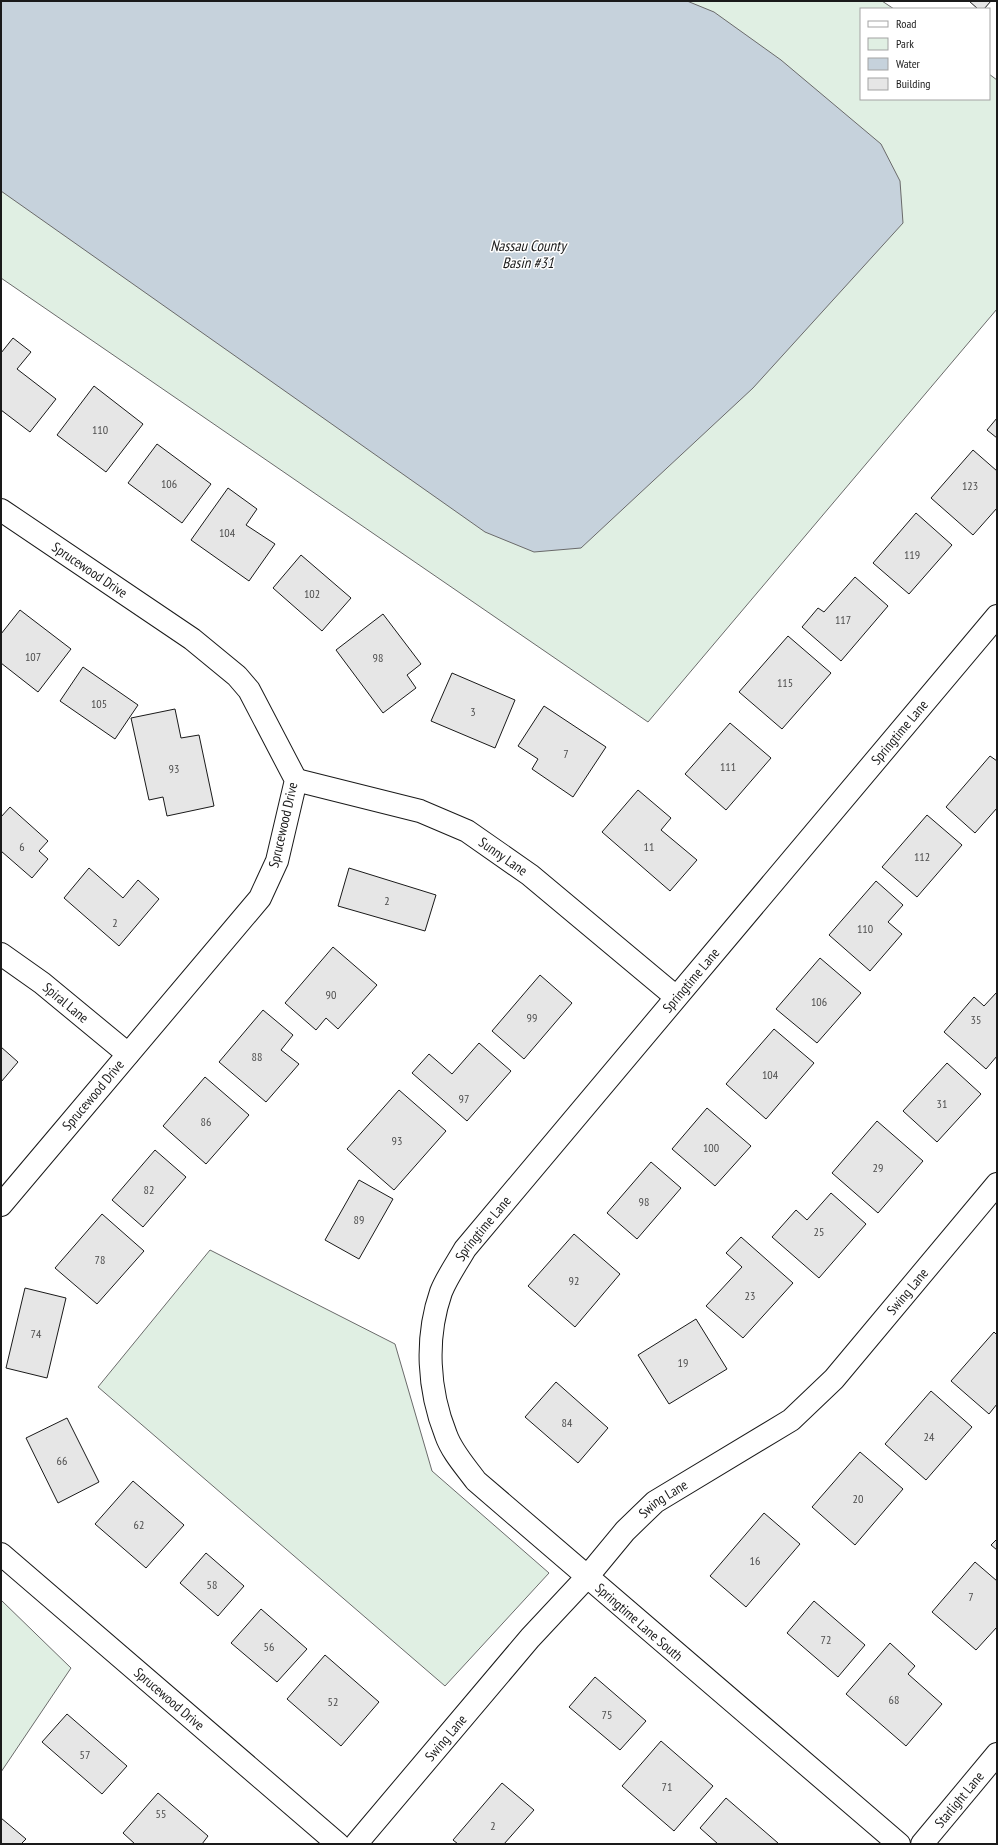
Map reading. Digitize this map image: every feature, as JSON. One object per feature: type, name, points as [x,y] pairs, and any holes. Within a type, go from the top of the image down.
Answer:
[{"type":"street","name":"Sprucewood Drive","points":[[1,510],[192,639],[238,676],[249,690],[296,780],[277,861],[260,898],[1,1205]]},
{"type":"street","name":"Springtime Lane","points":[[431,1366],[430,1351],[434,1323],[442,1291],[465,1250],[997,616]]},
{"type":"street","name":"Sunny Lane","points":[[296,780],[420,811],[467,831],[530,875],[676,997]]},
{"type":"street","name":"Spiral Lane","points":[[1,954],[42,983],[128,1054]]},
{"type":"street","name":"Swing Lane","points":[[356,1844],[530,1638],[587,1577],[625,1531],[655,1502],[791,1420],[834,1379],[997,1184]]},
{"type":"street","name":"Springtime Lane South","points":[[431,1366],[432,1388],[446,1435],[456,1454],[476,1481],[899,1844]]},
{"type":"street","name":"Sprucewood Drive","points":[[1,1554],[338,1844]]},
{"type":"street","name":"Starlight Lane","points":[[922,1844],[997,1754]]},
{"type":"green space","name":"Nassau County Basin #31","points":[[1,1],[882,1],[892,8],[860,8],[860,100],[990,100],[990,75],[997,80],[997,309],[648,722],[1,278]]},
{"type":"green space","points":[[210,1250],[395,1344],[432,1471],[549,1573],[445,1686],[98,1387]]},
{"type":"green space","points":[[1,1600],[71,1668],[1,1772]]},
{"type":"water","name":"Nassau County Basin #31","points":[[1,1],[687,1],[714,12],[781,60],[881,144],[900,181],[903,223],[753,388],[581,548],[534,552],[485,532],[1,191]]},
{"type":"building","points":[[969,1],[991,1],[985,8],[977,8]]},
{"type":"building","points":[[13,338],[31,352],[17,369],[56,399],[30,432],[1,410],[1,353]]},
{"type":"building","points":[[94,386],[143,424],[106,472],[57,435]]},
{"type":"building","points":[[997,418],[997,438],[987,430]]},
{"type":"building","points":[[157,444],[211,484],[182,523],[128,483]]},
{"type":"building","points":[[973,450],[997,471],[997,508],[973,535],[931,498]]},
{"type":"building","points":[[228,488],[257,509],[246,525],[275,544],[249,581],[191,540]]},
{"type":"building","points":[[916,513],[952,545],[909,594],[873,563]]},
{"type":"building","points":[[301,555],[351,598],[322,631],[273,588]]},
{"type":"building","points":[[855,577],[888,606],[841,661],[802,627],[818,608],[824,612]]},
{"type":"building","points":[[20,610],[71,649],[38,692],[1,663],[1,634]]},
{"type":"building","points":[[383,614],[421,664],[407,675],[416,688],[383,713],[336,650]]},
{"type":"building","points":[[788,636],[831,673],[782,729],[739,692]]},
{"type":"building","points":[[83,667],[138,705],[115,739],[60,701]]},
{"type":"building","points":[[452,673],[515,700],[495,748],[431,721]]},
{"type":"building","points":[[544,706],[606,747],[573,797],[532,769],[538,759],[518,746]]},
{"type":"building","points":[[175,709],[181,738],[199,735],[214,806],[167,816],[163,797],[149,800],[131,718]]},
{"type":"building","points":[[730,723],[771,758],[726,810],[685,774]]},
{"type":"building","points":[[990,756],[997,761],[997,808],[975,833],[946,807]]},
{"type":"building","points":[[638,790],[671,818],[661,830],[697,860],[670,891],[602,832]]},
{"type":"building","points":[[10,807],[48,841],[39,851],[48,859],[32,878],[1,851],[1,817]]},
{"type":"building","points":[[927,815],[962,845],[917,897],[882,867]]},
{"type":"building","points":[[89,868],[123,898],[138,880],[159,899],[119,946],[64,898]]},
{"type":"building","points":[[349,868],[436,895],[425,931],[338,906]]},
{"type":"building","points":[[876,881],[903,905],[888,922],[902,934],[870,971],[829,935]]},
{"type":"building","points":[[333,947],[377,985],[338,1029],[326,1018],[316,1030],[285,1003]]},
{"type":"building","points":[[820,958],[861,993],[817,1043],[776,1009]]},
{"type":"building","points":[[540,975],[572,1003],[524,1059],[492,1031]]},
{"type":"building","points":[[997,992],[997,1056],[986,1069],[944,1032],[974,997],[984,1006]]},
{"type":"building","points":[[263,1010],[293,1035],[281,1050],[299,1064],[266,1102],[219,1062]]},
{"type":"building","points":[[774,1029],[814,1063],[766,1119],[726,1084]]},
{"type":"building","points":[[479,1043],[511,1071],[467,1121],[412,1073],[429,1054],[452,1074]]},
{"type":"building","points":[[1,1047],[18,1062],[1,1082]]},
{"type":"building","points":[[947,1063],[981,1094],[937,1142],[903,1111]]},
{"type":"building","points":[[205,1077],[249,1115],[206,1164],[163,1126]]},
{"type":"building","points":[[399,1090],[446,1131],[394,1190],[347,1149]]},
{"type":"building","points":[[707,1108],[751,1146],[715,1186],[672,1149]]},
{"type":"building","points":[[877,1121],[923,1161],[878,1213],[832,1173]]},
{"type":"building","points":[[155,1150],[186,1177],[143,1227],[112,1200]]},
{"type":"building","points":[[651,1162],[681,1188],[637,1239],[607,1213]]},
{"type":"building","points":[[359,1180],[393,1199],[359,1259],[325,1240]]},
{"type":"building","points":[[831,1193],[866,1224],[819,1278],[772,1237],[796,1210],[807,1220]]},
{"type":"building","points":[[102,1214],[144,1251],[97,1304],[55,1268]]},
{"type":"building","points":[[574,1234],[620,1274],[575,1327],[528,1286]]},
{"type":"building","points":[[741,1237],[793,1283],[743,1338],[706,1306],[742,1267],[726,1253]]},
{"type":"building","points":[[25,1288],[66,1298],[47,1378],[6,1368]]},
{"type":"building","points":[[696,1319],[727,1369],[669,1404],[638,1355]]},
{"type":"building","points":[[994,1332],[997,1335],[997,1404],[989,1414],[951,1381]]},
{"type":"building","points":[[556,1382],[608,1428],[578,1463],[525,1417]]},
{"type":"building","points":[[931,1391],[972,1427],[926,1480],[885,1444]]},
{"type":"building","points":[[67,1418],[99,1482],[58,1503],[26,1438]]},
{"type":"building","points":[[860,1452],[903,1489],[855,1545],[812,1507]]},
{"type":"building","points":[[133,1481],[184,1525],[146,1568],[95,1524]]},
{"type":"building","points":[[764,1513],[800,1544],[746,1607],[710,1576]]},
{"type":"building","points":[[997,1539],[997,1550],[991,1545]]},
{"type":"building","points":[[206,1553],[244,1586],[218,1616],[180,1583]]},
{"type":"building","points":[[975,1562],[997,1581],[997,1627],[976,1650],[932,1612]]},
{"type":"building","points":[[814,1601],[865,1645],[838,1677],[787,1633]]},
{"type":"building","points":[[261,1609],[307,1649],[277,1682],[231,1643]]},
{"type":"building","points":[[890,1643],[915,1666],[908,1674],[942,1704],[906,1746],[846,1694]]},
{"type":"building","points":[[325,1655],[379,1702],[341,1746],[287,1699]]},
{"type":"building","points":[[595,1677],[646,1721],[620,1750],[569,1707]]},
{"type":"building","points":[[67,1714],[127,1766],[102,1794],[42,1742]]},
{"type":"building","points":[[661,1741],[713,1786],[674,1831],[622,1786]]},
{"type":"building","points":[[502,1783],[534,1810],[504,1844],[458,1844],[453,1840]]},
{"type":"building","points":[[158,1793],[208,1836],[202,1844],[135,1844],[123,1833]]},
{"type":"building","points":[[726,1798],[778,1843],[718,1844],[700,1828]]},
{"type":"building","points":[[1,1818],[26,1839],[21,1844],[1,1844]]}]
